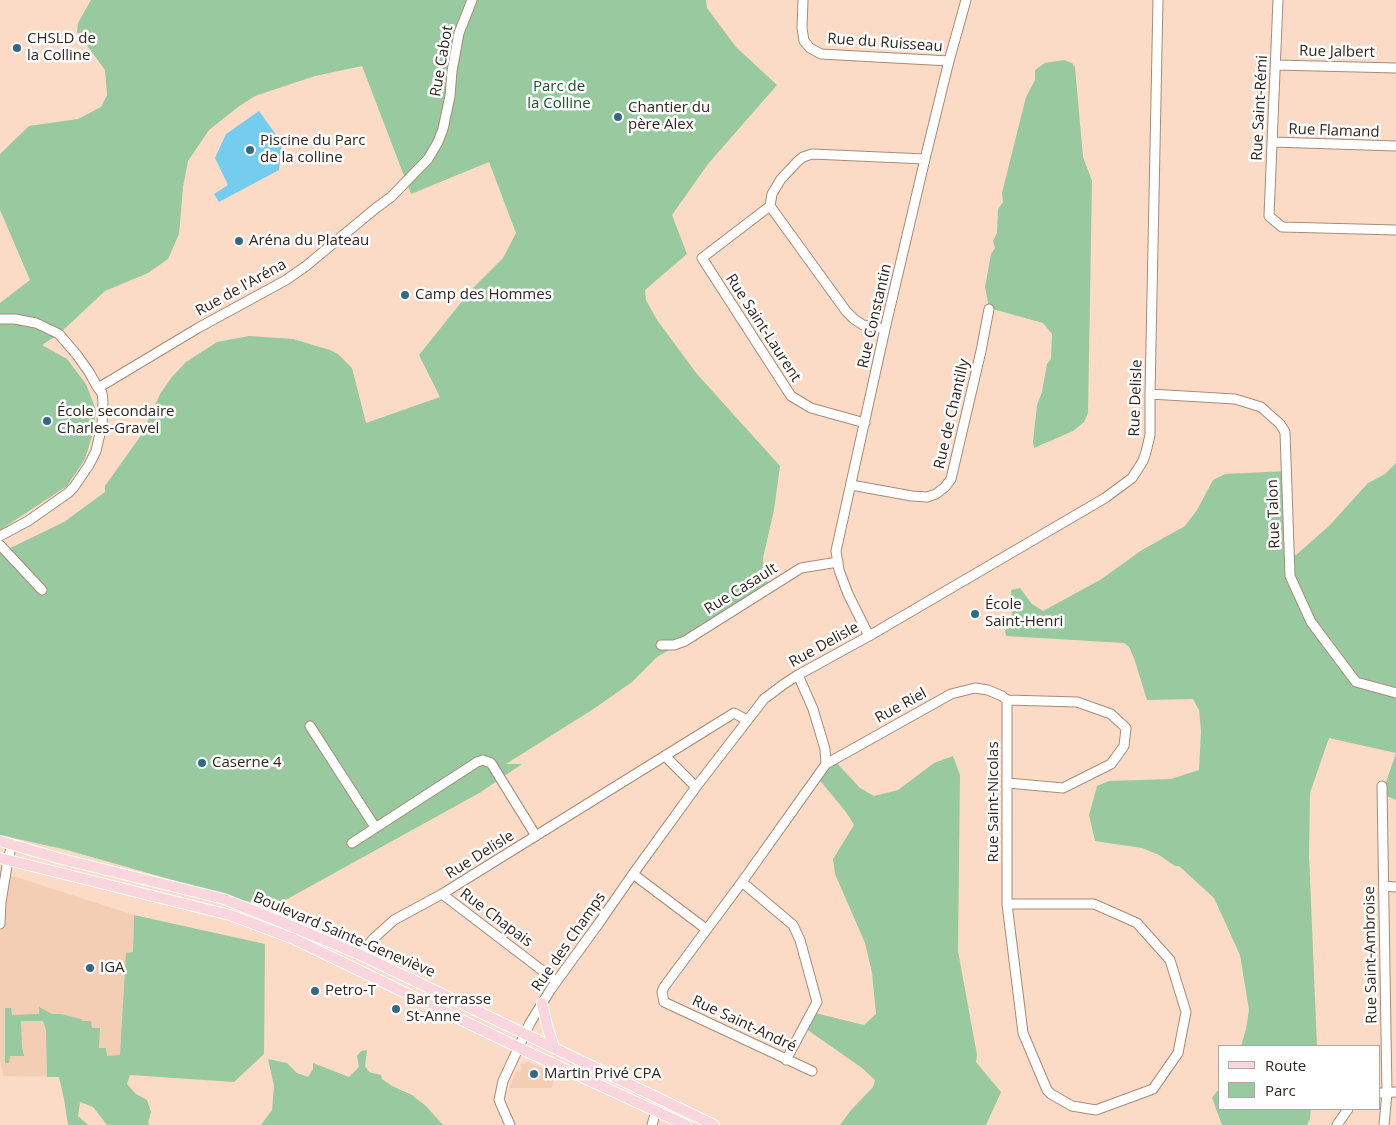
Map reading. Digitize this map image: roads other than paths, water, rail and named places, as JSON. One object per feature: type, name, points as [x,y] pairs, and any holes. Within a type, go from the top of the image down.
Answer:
[{"type":"main road","name":"Boulevard Sainte-Geneviève","points":[[0,841],[58,858],[224,899],[361,955],[714,1125]]},
{"type":"main road","name":"Boulevard Sainte-Geneviève","points":[[4,859],[230,914],[294,939],[518,1047],[686,1125]]},
{"type":"main road","points":[[542,1003],[554,1047]]},
{"type":"street","name":"Rue Cabot","points":[[442,129],[450,96],[452,71],[459,33],[472,0]]},
{"type":"street","name":"Rue du Ruisseau","points":[[803,0],[802,28],[804,41],[810,48],[821,54],[949,61]]},
{"type":"street","name":"Rue Constantin","points":[[869,636],[848,594],[839,570],[836,551],[925,159],[966,0]]},
{"type":"street","name":"Rue Delisle","points":[[784,684],[1105,498],[1132,478],[1143,461],[1150,435],[1158,0]]},
{"type":"street","name":"Rue Saint-Rémi","points":[[1278,0],[1270,216],[1282,227],[1396,230]]},
{"type":"street","name":"Rue Jalbert","points":[[1276,65],[1396,68]]},
{"type":"street","name":"Rue de l'Aréna","points":[[98,388],[198,328],[286,280],[306,266],[391,197],[428,159],[438,142],[442,129]]},
{"type":"street","name":"Rue Flamand","points":[[1272,142],[1396,146]]},
{"type":"street","points":[[885,329],[863,325],[846,311],[770,206],[772,194],[781,180],[798,161],[812,154],[925,159]]},
{"type":"street","name":"Rue Saint-Laurent","points":[[770,206],[702,258],[791,396],[811,408],[865,423]]},
{"type":"street","name":"Rue de Chantilly","points":[[851,485],[912,496],[927,496],[936,494],[948,483],[951,479],[989,309]]},
{"type":"street","points":[[0,319],[15,319],[36,323],[59,334],[77,355],[102,394],[103,402],[102,425],[96,450],[84,474],[68,493],[28,521],[0,536]]},
{"type":"street","name":"Rue Talon","points":[[1150,394],[1235,399],[1262,407],[1280,424],[1285,432],[1290,576],[1311,622],[1356,682],[1396,693]]},
{"type":"street","points":[[0,545],[42,590]]},
{"type":"street","name":"Rue Casault","points":[[661,645],[674,645],[685,641],[802,568],[838,562]]},
{"type":"street","points":[[798,675],[814,709],[825,748],[826,764]]},
{"type":"street","name":"Rue des Champs","points":[[510,1125],[500,1100],[503,1081],[518,1047],[542,1003],[696,787],[764,699],[784,684]]},
{"type":"street","name":"Rue Riel","points":[[664,1002],[662,992],[664,987],[826,764],[951,694],[969,689],[988,690],[1007,700],[1077,702],[1111,714],[1126,728],[1124,746],[1111,764],[1063,788],[1008,783]]},
{"type":"street","name":"Rue Saint-Nicolas","points":[[1007,700],[1007,904],[1022,1033],[1047,1090],[1072,1106],[1096,1110],[1154,1089],[1178,1053],[1186,1012],[1170,960],[1137,923],[1094,904],[1007,904]]},
{"type":"street","name":"Rue Delisle","points":[[361,955],[385,927],[404,914],[442,894],[734,713],[747,720]]},
{"type":"street","points":[[310,726],[375,827]]},
{"type":"street","points":[[665,756],[696,787]]},
{"type":"street","points":[[352,843],[477,762],[483,760],[491,763],[536,836]]},
{"type":"street","name":"Rue Saint-Ambroise","points":[[1382,786],[1387,1093],[1384,1125]]},
{"type":"street","points":[[0,924],[4,859],[12,844]]},
{"type":"street","points":[[633,874],[706,929]]},
{"type":"street","points":[[742,882],[793,925],[800,940],[817,1002],[786,1060]]},
{"type":"street","points":[[1384,886],[1396,886]]},
{"type":"street","name":"Rue Chapais","points":[[442,894],[556,981]]},
{"type":"street","name":"Rue Saint-André","points":[[664,1002],[812,1071]]},
{"type":"street","points":[[1337,1125],[1347,1110]]},
{"type":"street","points":[[652,1125],[656,1111]]},
{"type":"water","name":"Piscine du Parc de la colline","points":[[259,111],[282,143],[279,170],[219,202],[214,194],[228,185],[215,158],[226,134]]},
{"type":"place","name":"CHSLD de la Colline","points":[[17,48]]},
{"type":"place","name":"Chantier du père Alex","points":[[618,117]]},
{"type":"place","name":"Piscine du Parc de la colline","points":[[250,150]]},
{"type":"place","name":"Aréna du Plateau","points":[[239,241]]},
{"type":"place","name":"Camp des Hommes","points":[[405,295]]},
{"type":"place","name":"École secondaire Charles-Gravel","points":[[47,421]]},
{"type":"place","name":"École Saint-Henri","points":[[975,614]]},
{"type":"place","name":"Caserne 4","points":[[202,763]]},
{"type":"place","name":"IGA","points":[[90,968]]},
{"type":"place","name":"Petro-T","points":[[315,991]]},
{"type":"place","name":"Bar terrasse St-Anne","points":[[396,1009]]},
{"type":"place","name":"Martin Privé CPA","points":[[534,1074]]},
{"type":"park label","name":"Parc de la Colline","points":[[559,96]]}]
